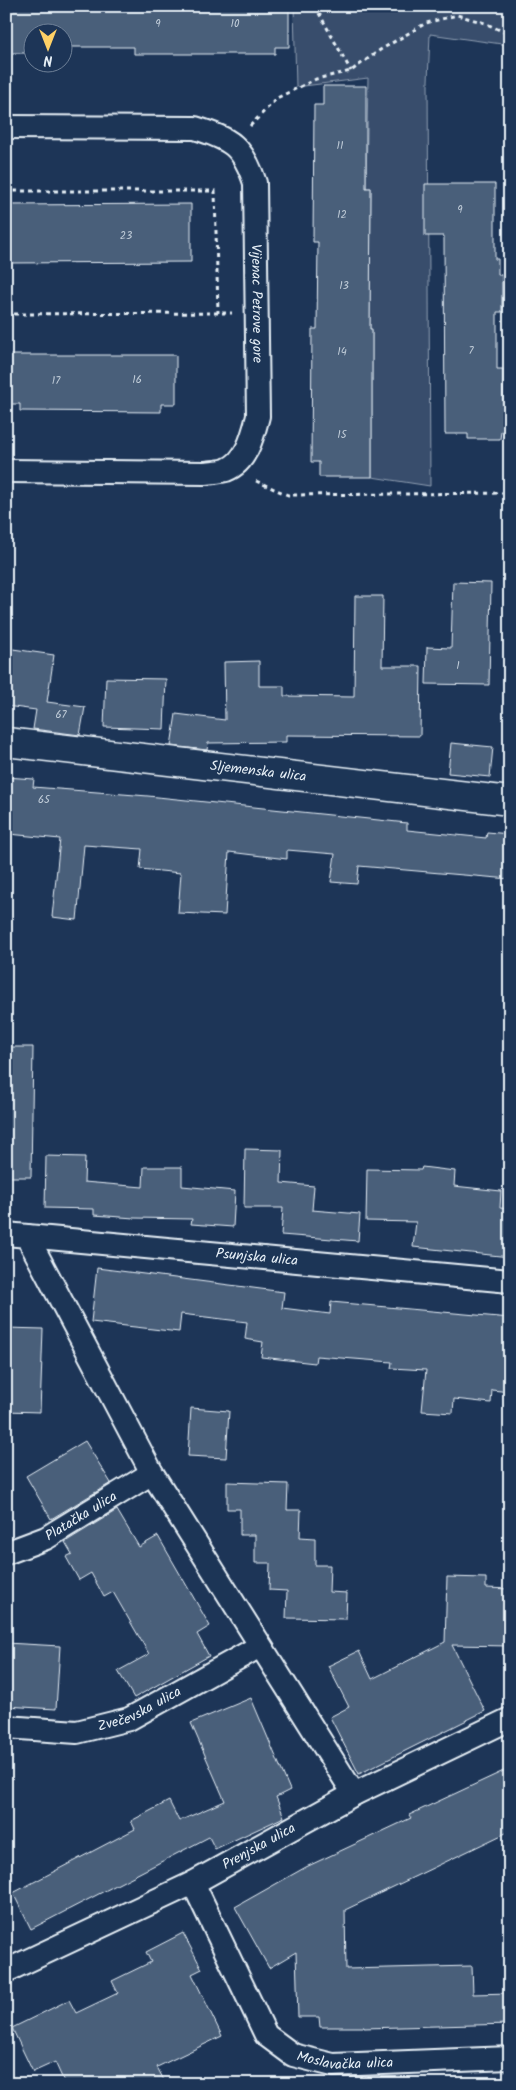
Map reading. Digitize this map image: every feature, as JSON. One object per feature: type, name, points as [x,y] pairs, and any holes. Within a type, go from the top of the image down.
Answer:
[{"type":"street","name":"Vijenac Petrove gore","points":[[6,127],[195,128],[222,136],[238,148],[250,166],[255,183],[258,416],[252,440],[241,458],[227,470]]},
{"type":"street","points":[[6,471],[206,473],[227,470]]},
{"type":"street","name":"Sljemenska ulica","points":[[6,742],[510,801]]},
{"type":"street","points":[[16,1235],[152,1473],[354,1794]]},
{"type":"street","name":"Psunjska ulica","points":[[16,1235],[510,1281]]},
{"type":"street","name":"Platačka ulica","points":[[6,1553],[46,1538],[152,1473]]},
{"type":"street","name":"Zvečevska ulica","points":[[6,1728],[77,1732],[129,1719],[260,1646]]},
{"type":"street","name":"Prenjska ulica","points":[[6,1971],[193,1883],[354,1794],[510,1719]]},
{"type":"street","name":"Moslavačka ulica","points":[[193,1883],[266,2035],[292,2055],[333,2065],[510,2058]]},
{"type":"path","points":[[316,6],[352,71]]},
{"type":"path","points":[[238,148],[249,127],[277,98],[316,79],[352,71],[380,50],[426,23],[457,15],[485,23],[510,35]]},
{"type":"path","points":[[6,191],[215,191],[218,314]]},
{"type":"path","points":[[6,314],[258,314]]},
{"type":"path","points":[[227,470],[288,495],[510,493]]},
{"type":"shaded area","points":[[294,6],[510,6],[510,79],[509,45],[430,34],[428,81],[430,486],[372,477],[371,188],[366,188],[368,78],[296,87]]},
{"type":"building","points":[[6,6],[289,6],[289,47],[275,47],[275,54],[134,54],[134,47],[72,47],[72,22],[22,22],[22,53],[6,53]]},
{"type":"building","points":[[323,86],[366,86],[366,188],[371,188],[372,477],[319,477],[319,462],[311,462],[312,329],[317,329],[318,242],[313,242],[314,105],[323,105]]},
{"type":"building","points":[[425,184],[495,184],[495,259],[498,259],[498,275],[502,275],[502,312],[497,312],[497,369],[503,369],[503,430],[501,431],[500,439],[468,439],[468,434],[445,434],[444,236],[425,236]]},
{"type":"building","points":[[191,204],[191,262],[6,263],[6,205]]},
{"type":"building","points":[[6,355],[176,355],[176,404],[161,404],[161,412],[20,411],[20,404],[6,404]]},
{"type":"building","points":[[453,582],[491,583],[489,685],[426,684],[427,647],[451,648]]},
{"type":"building","points":[[355,596],[383,596],[382,666],[421,666],[420,736],[286,735],[286,742],[208,743],[207,750],[171,746],[176,714],[225,720],[224,662],[259,661],[259,686],[284,686],[284,696],[354,697]]},
{"type":"building","points":[[6,648],[54,655],[47,702],[85,707],[80,735],[33,729],[36,710],[6,706]]},
{"type":"building","points":[[106,678],[166,679],[164,729],[104,727]]},
{"type":"building","points":[[451,743],[493,747],[490,777],[448,773]]},
{"type":"building","points":[[6,777],[34,779],[33,787],[148,796],[407,823],[407,830],[486,838],[487,832],[510,834],[510,879],[359,866],[357,884],[331,882],[335,854],[287,850],[287,859],[229,852],[225,915],[178,913],[181,873],[140,869],[142,849],[84,845],[77,920],[52,917],[60,839],[9,834],[11,812],[6,812]]},
{"type":"building","points":[[6,1047],[33,1047],[31,1177],[6,1177]]},
{"type":"building","points":[[245,1149],[282,1150],[281,1183],[314,1186],[312,1210],[360,1214],[358,1241],[281,1235],[283,1208],[244,1208]]},
{"type":"building","points":[[46,1156],[85,1157],[84,1182],[143,1187],[144,1167],[182,1167],[182,1186],[235,1191],[233,1227],[191,1224],[192,1219],[94,1215],[94,1209],[45,1208]]},
{"type":"building","points":[[422,1167],[455,1171],[454,1186],[501,1191],[500,1208],[510,1209],[510,1257],[413,1247],[416,1222],[366,1221],[367,1169],[421,1170]]},
{"type":"building","points":[[97,1268],[284,1292],[282,1308],[330,1314],[331,1302],[510,1318],[510,1392],[492,1390],[491,1403],[454,1399],[453,1413],[422,1411],[426,1370],[391,1368],[392,1362],[316,1356],[315,1363],[261,1357],[263,1342],[245,1339],[247,1322],[181,1314],[179,1332],[91,1322]]},
{"type":"building","points":[[6,1328],[43,1329],[40,1412],[6,1411]]},
{"type":"building","points":[[191,1408],[229,1411],[226,1458],[188,1456]]},
{"type":"building","points":[[85,1441],[111,1483],[51,1519],[26,1476]]},
{"type":"building","points":[[227,1482],[288,1484],[287,1510],[301,1510],[300,1537],[315,1538],[315,1565],[330,1565],[329,1592],[347,1593],[346,1619],[286,1618],[287,1591],[269,1590],[270,1563],[255,1563],[255,1535],[240,1535],[240,1509],[227,1509]]},
{"type":"building","points":[[117,1510],[139,1547],[158,1536],[210,1626],[197,1634],[209,1656],[134,1698],[118,1671],[149,1654],[113,1592],[104,1597],[91,1573],[79,1580],[66,1557],[72,1554],[65,1542]]},
{"type":"building","points":[[447,1577],[486,1578],[486,1588],[510,1589],[510,1646],[452,1645],[485,1711],[359,1774],[330,1717],[349,1707],[328,1666],[359,1651],[372,1679],[445,1642]]},
{"type":"building","points":[[6,1643],[60,1646],[56,1709],[6,1706]]},
{"type":"building","points":[[251,1698],[290,1790],[276,1797],[284,1817],[215,1849],[209,1837],[31,1929],[13,1893],[135,1829],[131,1821],[169,1801],[179,1821],[225,1801],[191,1723]]},
{"type":"building","points":[[510,1768],[510,1831],[345,1910],[346,1969],[472,1966],[473,1994],[510,1993],[510,2024],[364,2028],[320,2027],[319,2017],[298,2017],[296,1952],[269,1968],[235,1907],[306,1867],[411,1818],[409,1815]]},
{"type":"building","points":[[183,1933],[202,1969],[192,1974],[222,2036],[157,2067],[166,2084],[65,2084],[55,2062],[33,2072],[12,2028],[69,2000],[76,2013],[118,1993],[112,1981],[151,1962],[146,1952]]}]
